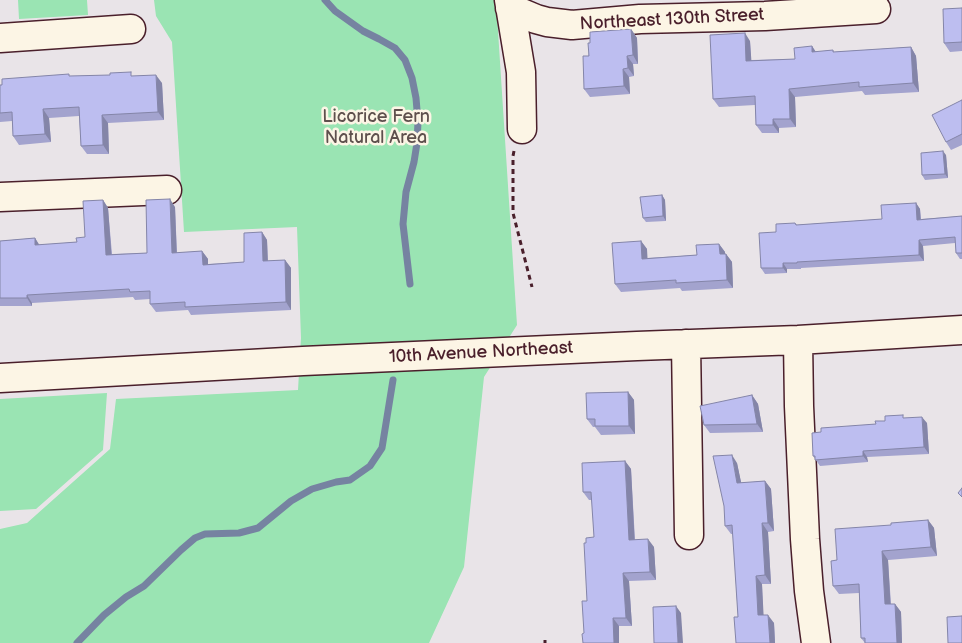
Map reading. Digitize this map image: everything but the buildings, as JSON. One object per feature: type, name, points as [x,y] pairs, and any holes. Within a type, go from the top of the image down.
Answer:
[{"type":"street","name":"Northeast 130th Street","points":[[510,4],[536,19],[572,24],[640,19],[765,16],[876,9]]},
{"type":"street","points":[[510,4],[521,72],[522,129]]},
{"type":"street","points":[[0,38],[131,29]]},
{"type":"street","points":[[0,197],[167,190]]},
{"type":"street","name":"10th Avenue Northeast","points":[[0,378],[304,361],[798,340],[962,330]]},
{"type":"street","points":[[798,340],[805,539],[816,643]]},
{"type":"street","points":[[686,344],[688,535]]},
{"type":"path","points":[[522,129],[513,156],[513,213],[532,287]]},
{"type":"green space","points":[[18,0],[87,0],[88,15],[19,19]]},
{"type":"green space","name":"Licorice Fern Natural Area","points":[[154,0],[496,0],[517,325],[484,377],[464,567],[429,643],[0,643],[0,529],[27,523],[110,449],[116,399],[298,390],[301,338],[297,227],[184,232],[172,42],[156,16]]},
{"type":"green space","points":[[107,393],[103,450],[36,509],[0,511],[0,399]]},
{"type":"waterway","points":[[325,0],[335,11],[363,31],[395,48],[405,60],[412,78],[418,122],[417,143],[406,192],[403,224],[410,284]]},
{"type":"waterway","points":[[77,643],[104,615],[126,597],[144,586],[195,538],[205,534],[239,533],[258,528],[291,501],[312,489],[350,480],[370,466],[382,448],[393,380]]}]
